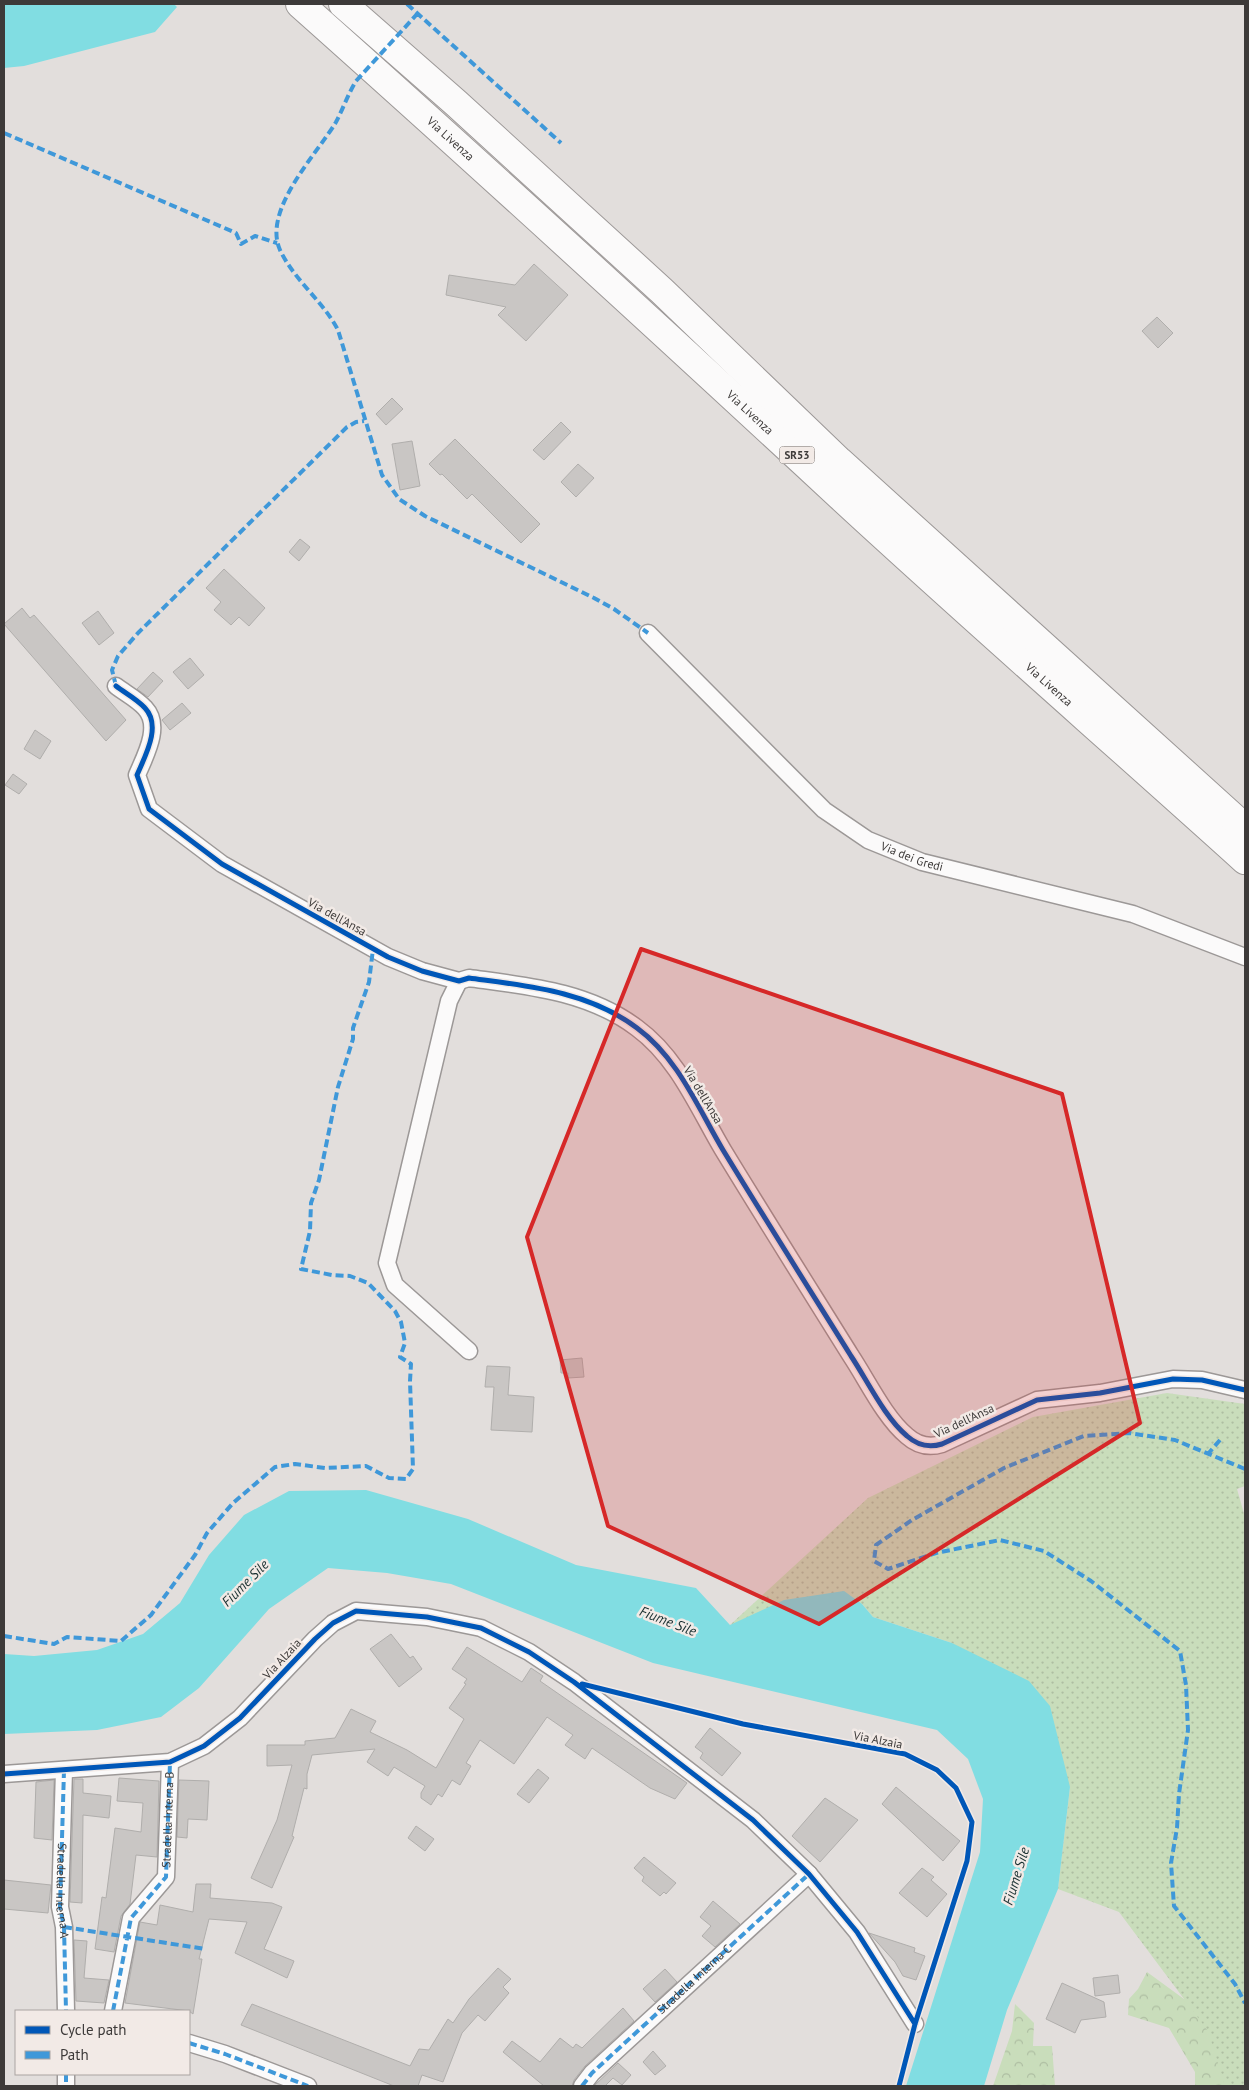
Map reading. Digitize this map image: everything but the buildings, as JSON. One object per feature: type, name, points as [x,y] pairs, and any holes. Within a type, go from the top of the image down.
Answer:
[{"type":"highway","name":"Via Livenza","points":[[300,4],[450,137],[645,314],[839,495],[1245,860]]},
{"type":"highway","name":"Via Livenza","points":[[343,4],[456,103],[662,291],[846,468],[1245,828]]},
{"type":"street","name":"Via dei Gredi","points":[[648,633],[824,810],[868,840],[905,857],[931,865],[1133,914],[1245,957]]},
{"type":"street","name":"Via dell'Ansa","points":[[116,686],[146,708],[152,724],[150,742],[137,775],[149,809],[222,864],[364,944],[404,964],[459,981],[469,978],[569,994],[609,1010],[650,1038],[674,1067],[792,1262],[884,1408],[901,1431],[914,1442],[928,1446],[942,1444],[1037,1400],[1100,1393],[1155,1381],[1188,1378],[1245,1390]]},
{"type":"street","points":[[459,981],[449,1001],[387,1263],[395,1284],[469,1351]]},
{"type":"street","name":"Via Alzaia","points":[[4,1774],[170,1762],[204,1746],[240,1718],[333,1623],[356,1611],[427,1617],[481,1628],[529,1652],[574,1682],[753,1820],[809,1874],[857,1932],[915,2024]]},
{"type":"street","name":"Stradella Interna B","points":[[113,2010],[130,1918],[166,1877],[170,1762]]},
{"type":"street","name":"Stradella Interna A","points":[[64,1770],[60,1907],[64,1927],[66,2010]]},
{"type":"street","name":"Stradella Interna C","points":[[582,2086],[592,2073],[809,1874]]},
{"type":"street","points":[[190,2043],[225,2054],[308,2086]]},
{"type":"highlighted area","points":[[641,949],[1062,1094],[1140,1423],[819,1624],[608,1526],[527,1237]]},
{"type":"green space","points":[[1167,1393],[1245,1404],[1245,1486],[1237,1489],[1245,1517],[1245,2086],[1225,2086],[1208,2031],[1119,1912],[1058,1889],[1070,1787],[952,1643],[873,1617],[862,1604],[730,1625],[868,1498],[1033,1417]]},
{"type":"green space","points":[[1147,1972],[1184,1999],[1202,1999],[1245,2086],[1195,2086],[1195,2072],[1169,2028],[1128,2015],[1129,1999],[1138,1989]]},
{"type":"green space","points":[[1015,2004],[1034,2023],[1033,2046],[1052,2046],[1055,2086],[993,2086],[1012,2031]]},
{"type":"water","points":[[4,4],[174,4],[177,7],[155,32],[24,66],[4,68]]},
{"type":"water","name":"Fiume Sile","points":[[366,1490],[468,1519],[576,1565],[696,1588],[730,1625],[784,1600],[844,1591],[862,1604],[873,1617],[952,1643],[1029,1681],[1050,1706],[1070,1787],[1058,1889],[1007,2010],[984,2086],[906,2086],[980,1852],[983,1799],[968,1759],[937,1730],[653,1663],[451,1584],[387,1573],[328,1568],[269,1609],[199,1688],[161,1717],[97,1730],[4,1734],[4,1654],[34,1656],[97,1650],[143,1634],[180,1603],[209,1555],[244,1515],[289,1491]]},
{"type":"marked path","points":[[407,4],[561,143]]},
{"type":"marked path","points":[[418,13],[356,81],[336,122],[294,183],[278,218],[276,234],[280,250],[293,271],[325,309],[338,330],[382,475],[399,499],[425,516],[594,598],[614,609],[648,633]]},
{"type":"marked path","points":[[4,133],[236,233],[241,244],[255,236],[277,243]]},
{"type":"marked path","points":[[116,686],[112,670],[118,656],[138,633],[347,427],[356,422],[364,421]]},
{"type":"marked path","points":[[4,1636],[54,1644],[67,1637],[121,1641],[151,1615],[195,1555],[207,1533],[233,1503],[275,1467],[295,1464],[325,1468],[366,1466],[389,1478],[406,1479],[413,1469],[411,1364],[400,1357],[405,1343],[401,1322],[395,1311],[368,1283],[350,1276],[332,1275],[301,1269],[310,1231],[311,1203],[319,1180],[338,1087],[353,1039],[353,1028],[369,982],[373,949]]},
{"type":"marked path","points":[[1245,1469],[1175,1440],[1129,1433],[1084,1436],[1004,1468],[912,1520],[876,1545],[874,1561],[888,1569],[936,1553],[1000,1540],[1044,1551],[1091,1581],[1180,1651],[1186,1685],[1188,1730],[1179,1794],[1177,1828],[1171,1863],[1174,1906],[1235,1984],[1245,2003]]},
{"type":"marked path","points":[[1207,1455],[1220,1440]]},
{"type":"marked path","points":[[113,2010],[131,1918],[166,1877],[170,1762]]},
{"type":"marked path","points":[[64,1770],[60,1907],[64,1927],[66,2010]]},
{"type":"marked path","points":[[582,2086],[592,2073],[809,1874]]},
{"type":"marked path","points":[[64,1927],[205,1949]]},
{"type":"marked path","points":[[190,2043],[225,2054],[308,2086]]},
{"type":"marked path","points":[[66,2075],[66,2086]]},
{"type":"cycle path","points":[[116,686],[135,699],[150,715],[152,732],[148,750],[137,775],[149,809],[222,864],[388,957],[422,971],[459,981],[469,978],[513,984],[578,998],[618,1016],[651,1040],[676,1069],[686,1084],[723,1150],[884,1409],[899,1428],[915,1442],[928,1446],[942,1444],[1037,1400],[1100,1393],[1173,1379],[1202,1380],[1245,1390]]},
{"type":"cycle path","points":[[4,1774],[170,1762],[204,1746],[240,1718],[315,1639],[333,1623],[356,1611],[427,1617],[481,1628],[529,1652],[574,1682],[753,1820],[809,1874],[857,1932],[915,2024]]},
{"type":"cycle path","points":[[582,1684],[743,1724],[905,1754],[937,1770],[956,1788],[972,1822],[967,1861],[915,2024],[899,2086]]}]
